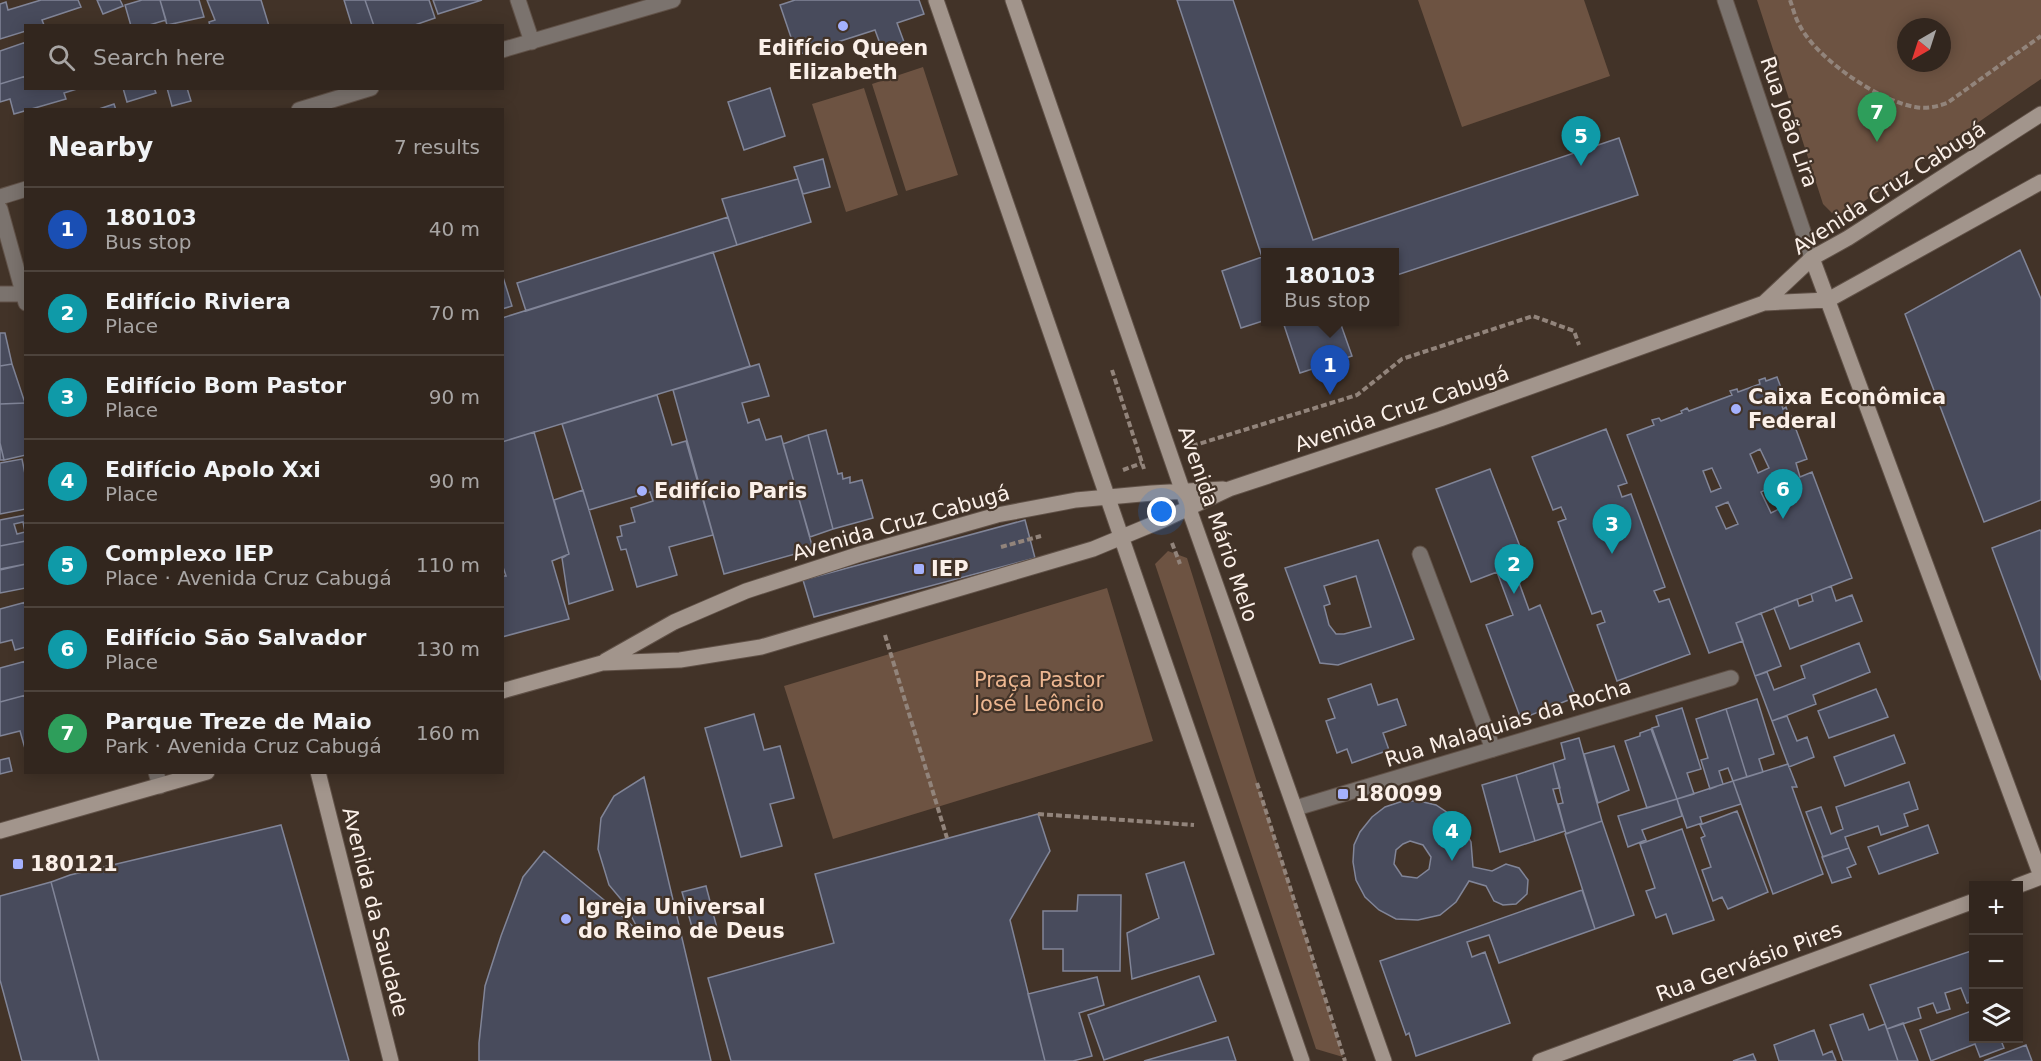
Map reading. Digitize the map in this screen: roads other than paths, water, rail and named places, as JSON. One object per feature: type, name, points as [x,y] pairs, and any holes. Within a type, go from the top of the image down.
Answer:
[{"type":"main road","points":[[936,0],[1302,1061]]},
{"type":"main road","name":"Avenida Mário Melo","points":[[1013,0],[1183,492],[1384,1061]]},
{"type":"main road","name":"Avenida Cruz Cabugá","points":[[1764,303],[1812,258],[1848,238],[2041,114]]},
{"type":"main road","name":"Avenida Cruz Cabugá","points":[[504,689],[602,663],[680,660],[761,647],[1093,549],[1229,489],[1440,419],[1764,303],[1828,300],[2041,182]]},
{"type":"main road","points":[[1812,258],[2041,876],[2023,883]]},
{"type":"main road","name":"Avenida Cruz Cabugá","points":[[602,663],[674,622],[746,591],[860,554],[997,515],[1076,500],[1229,489]]},
{"type":"main road","points":[[0,831],[158,779],[193,774]]},
{"type":"main road","name":"Avenida da Saudade","points":[[319,774],[391,1061]]},
{"type":"main road","name":"Rua Gervásio Pires","points":[[1540,1061],[1969,903]]},
{"type":"street","points":[[518,0],[532,42]]},
{"type":"street","points":[[504,49],[673,0]]},
{"type":"street","name":"Rua João Lira","points":[[1725,0],[1812,258]]},
{"type":"street","points":[[306,108],[364,90]]},
{"type":"street","points":[[0,196],[24,190]]},
{"type":"street","points":[[0,209],[24,299],[0,294]]},
{"type":"street","points":[[1420,554],[1493,749]]},
{"type":"street","name":"Rua Malaquias da Rocha","points":[[1296,808],[1731,678]]},
{"type":"place","name":"Edifício Queen Elizabeth","points":[[843,26]]},
{"type":"place","name":"Parque Treze de Maio","points":[[1877,142]]},
{"type":"place","name":"Complexo IEP","points":[[1581,166]]},
{"type":"place","name":"180103","points":[[1330,395]]},
{"type":"place","name":"Caixa Econômica Federal","points":[[1736,409]]},
{"type":"place","name":"Edifício Paris","points":[[642,491]]},
{"type":"place","name":"Edifício São Salvador","points":[[1783,519]]},
{"type":"place","name":"Edifício Bom Pastor","points":[[1612,554]]},
{"type":"place","name":"IEP","points":[[919,569]]},
{"type":"place","name":"Edifício Riviera","points":[[1514,594]]},
{"type":"place","name":"180099","points":[[1343,794]]},
{"type":"place","name":"Edifício Apolo Xxi","points":[[1452,861]]},
{"type":"place","name":"180121","points":[[18,864]]},
{"type":"place","name":"Igreja Universal do Reino de Deus","points":[[566,919]]},
{"type":"park label","name":"Praça Pastor José Leôncio","points":[[1039,692]]}]
